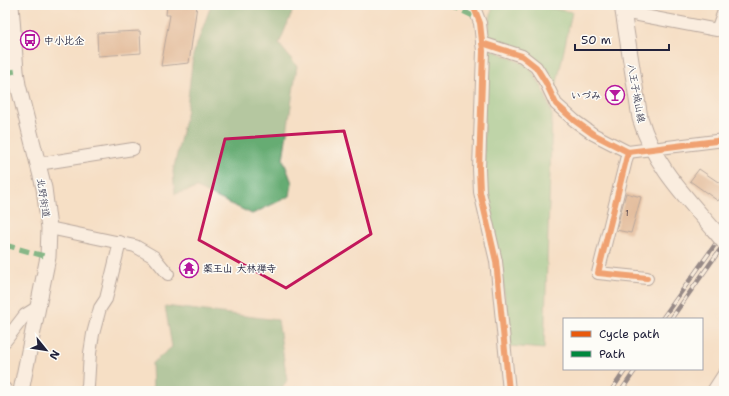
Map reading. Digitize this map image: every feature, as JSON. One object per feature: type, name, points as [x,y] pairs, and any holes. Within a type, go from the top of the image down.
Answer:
[{"type":"main road","name":"北野街道","points":[[11,5],[16,72],[44,192],[49,228],[48,257],[21,391]]},
{"type":"main road","name":"八王子城山線","points":[[622,9],[640,118],[644,133],[660,165],[724,242]]},
{"type":"street","points":[[473,5],[480,23],[483,51],[478,169],[480,192],[496,261],[509,391]]},
{"type":"street","points":[[622,9],[717,30],[724,11]]},
{"type":"street","points":[[482,43],[522,56],[536,67],[556,104],[575,121],[593,134],[628,152],[724,140]]},
{"type":"street","points":[[38,164],[133,149]]},
{"type":"street","points":[[628,152],[598,273],[647,278]]},
{"type":"street","points":[[49,228],[135,246],[154,257],[168,274]]},
{"type":"street","points":[[85,391],[88,386],[93,334],[100,308],[106,299],[120,242]]},
{"type":"street","points":[[5,341],[26,315],[38,307]]},
{"type":"street","points":[[713,391],[724,374]]},
{"type":"highlighted area","points":[[344,131],[371,234],[286,288],[199,240],[225,139]]},
{"type":"green space","points":[[211,5],[295,5],[279,44],[297,66],[283,159],[292,183],[290,196],[252,214],[197,188],[175,194],[173,171],[186,115],[193,55]]},
{"type":"green space","points":[[493,5],[532,5],[572,12],[555,92],[546,72],[486,40]]},
{"type":"green space","points":[[484,46],[529,66],[544,91],[552,115],[544,349],[509,346],[508,321],[499,257],[484,193]]},
{"type":"green space","points":[[165,306],[278,320],[287,380],[281,391],[153,391],[152,363],[172,347]]},
{"type":"building","points":[[167,5],[197,5],[189,63],[161,66],[170,15],[166,15]]},
{"type":"building","points":[[140,31],[141,53],[98,56],[97,33]]},
{"type":"building","points":[[699,169],[724,186],[724,192],[718,201],[690,181]]},
{"type":"building","points":[[626,193],[641,197],[631,233],[616,230]]},
{"type":"railway","points":[[663,318],[724,232]]},
{"type":"railway","points":[[672,318],[724,244]]},
{"type":"railway","points":[[611,391],[625,370]]},
{"type":"railway","points":[[621,391],[635,370]]},
{"type":"marked path","points":[[450,5],[479,19]]},
{"type":"marked path","points":[[5,73],[16,71]]},
{"type":"marked path","points":[[5,245],[48,257]]},
{"type":"cycle path","points":[[473,5],[480,23],[483,51],[479,169],[480,192],[496,261],[509,391]]},
{"type":"cycle path","points":[[482,43],[522,56],[536,67],[556,104],[575,121],[593,134],[628,152],[724,140]]},
{"type":"cycle path","points":[[628,152],[598,273],[647,278]]},
{"type":"place","name":"中小比企","points":[[30,40]]},
{"type":"place","name":"いづみ","points":[[615,95]]},
{"type":"place","name":"薬王山 大林禅寺","points":[[189,268]]}]
